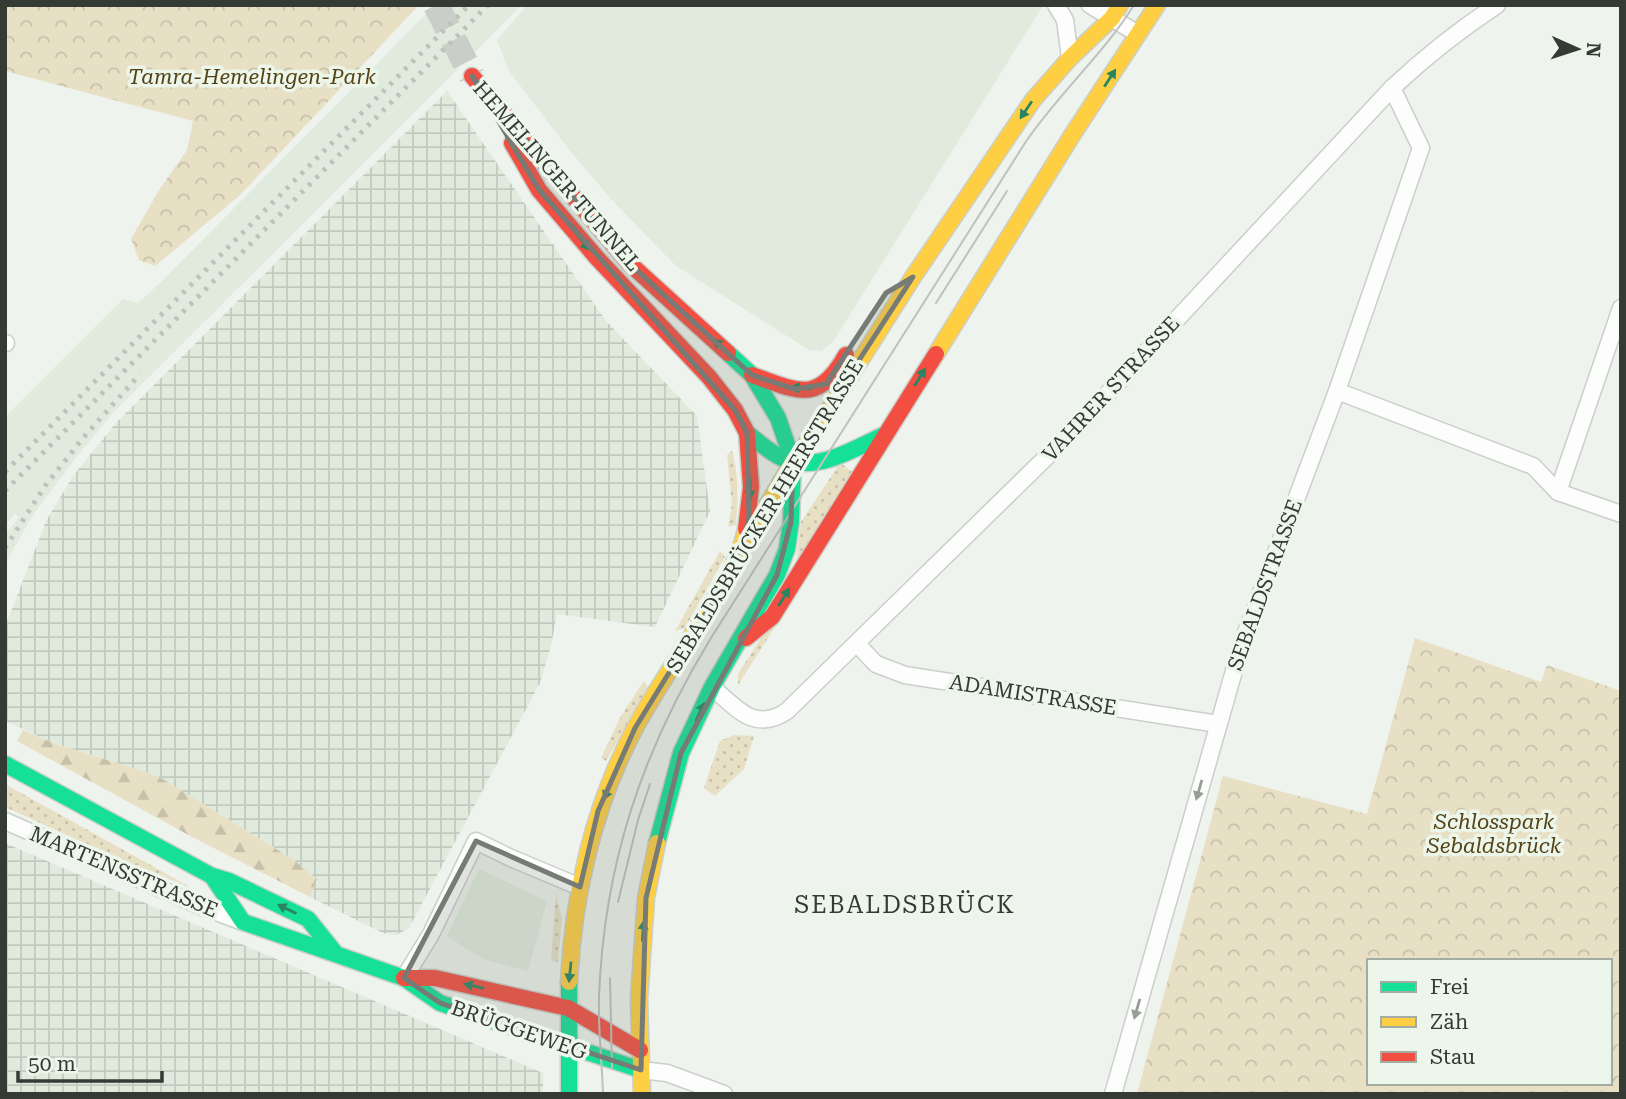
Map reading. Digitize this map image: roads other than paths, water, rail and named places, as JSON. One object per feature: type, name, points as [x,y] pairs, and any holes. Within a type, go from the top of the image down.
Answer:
[{"type":"main road","name":"SEBALDSBRÜCKER HEERSTRASSE","points":[[642,1094],[639,999],[646,898],[661,821],[681,752],[712,687],[737,645],[772,617],[1071,137],[1157,5]]},
{"type":"main road","name":"SEBALDSBRÜCKER HEERSTRASSE","points":[[569,1094],[568,1008],[580,887],[598,811],[635,728],[720,590],[793,462],[819,426],[913,277],[1033,100],[1116,12]]},
{"type":"main road","name":"HEMELINGER TUNNEL","points":[[737,645],[777,575],[787,548],[791,522],[793,462],[778,418],[752,374],[629,263],[472,76],[539,190],[597,258],[709,377],[735,410],[747,433],[751,487],[744,545]]},
{"type":"main road","points":[[752,374],[795,389],[817,389],[826,384],[886,293],[913,277]]},
{"type":"main road","points":[[747,433],[770,451],[793,462],[825,461],[884,435]]},
{"type":"main road","points":[[5,764],[212,876],[229,881],[308,919],[336,954]]},
{"type":"main road","points":[[212,876],[243,922]]},
{"type":"main road","name":"BRÜGGEWEG","points":[[243,922],[404,978],[440,1003],[641,1070]]},
{"type":"main road","name":"BRÜGGEWEG","points":[[404,978],[435,978],[568,1008],[640,1050]]},
{"type":"street","points":[[1056,5],[1065,20],[1070,58]]},
{"type":"street","points":[[1090,5],[1116,12],[1139,34]]},
{"type":"street","name":"VAHRER STRASSE","points":[[712,687],[749,717],[764,721],[775,719],[787,711],[1072,432],[1392,88],[1465,25],[1497,5]]},
{"type":"street","name":"SEBALDSTRASSE","points":[[1113,1094],[1242,643],[1337,391],[1421,148],[1392,88]]},
{"type":"street","points":[[1558,492],[1621,308]]},
{"type":"street","points":[[1337,391],[1533,466],[1558,492],[1621,514]]},
{"type":"street","name":"ADAMISTRASSE","points":[[857,644],[876,664],[905,675],[1218,724]]},
{"type":"street","name":"MARTENSSTRASSE","points":[[5,821],[243,922]]},
{"type":"street","points":[[404,978],[430,934],[476,841],[580,887]]},
{"type":"street","points":[[640,1050],[667,1073]]},
{"type":"street","points":[[641,1070],[667,1073],[724,1094]]},
{"type":"tunnel","points":[[436,5],[472,76]]},
{"type":"tram line","points":[[603,1094],[599,997],[609,901],[631,810],[665,723],[711,638],[1025,143],[1109,41],[1134,5]]},
{"type":"tram line","points":[[936,303],[1007,191]]},
{"type":"tram line","points":[[618,902],[638,820],[650,784]]},
{"type":"tram line","points":[[610,978],[612,1069]]},
{"type":"railway","points":[[5,472],[469,5]]},
{"type":"railway","points":[[5,491],[488,5]]},
{"type":"railway","points":[[5,548],[45,486],[140,374]]},
{"type":"district","name":"SEBALDSBRÜCK","points":[[905,905]]},
{"type":"park label","name":"Tamra-Hemelingen-Park","points":[[252,77]]},
{"type":"park label","name":"Schlosspark Sebaldsbrück","points":[[1494,834]]}]
